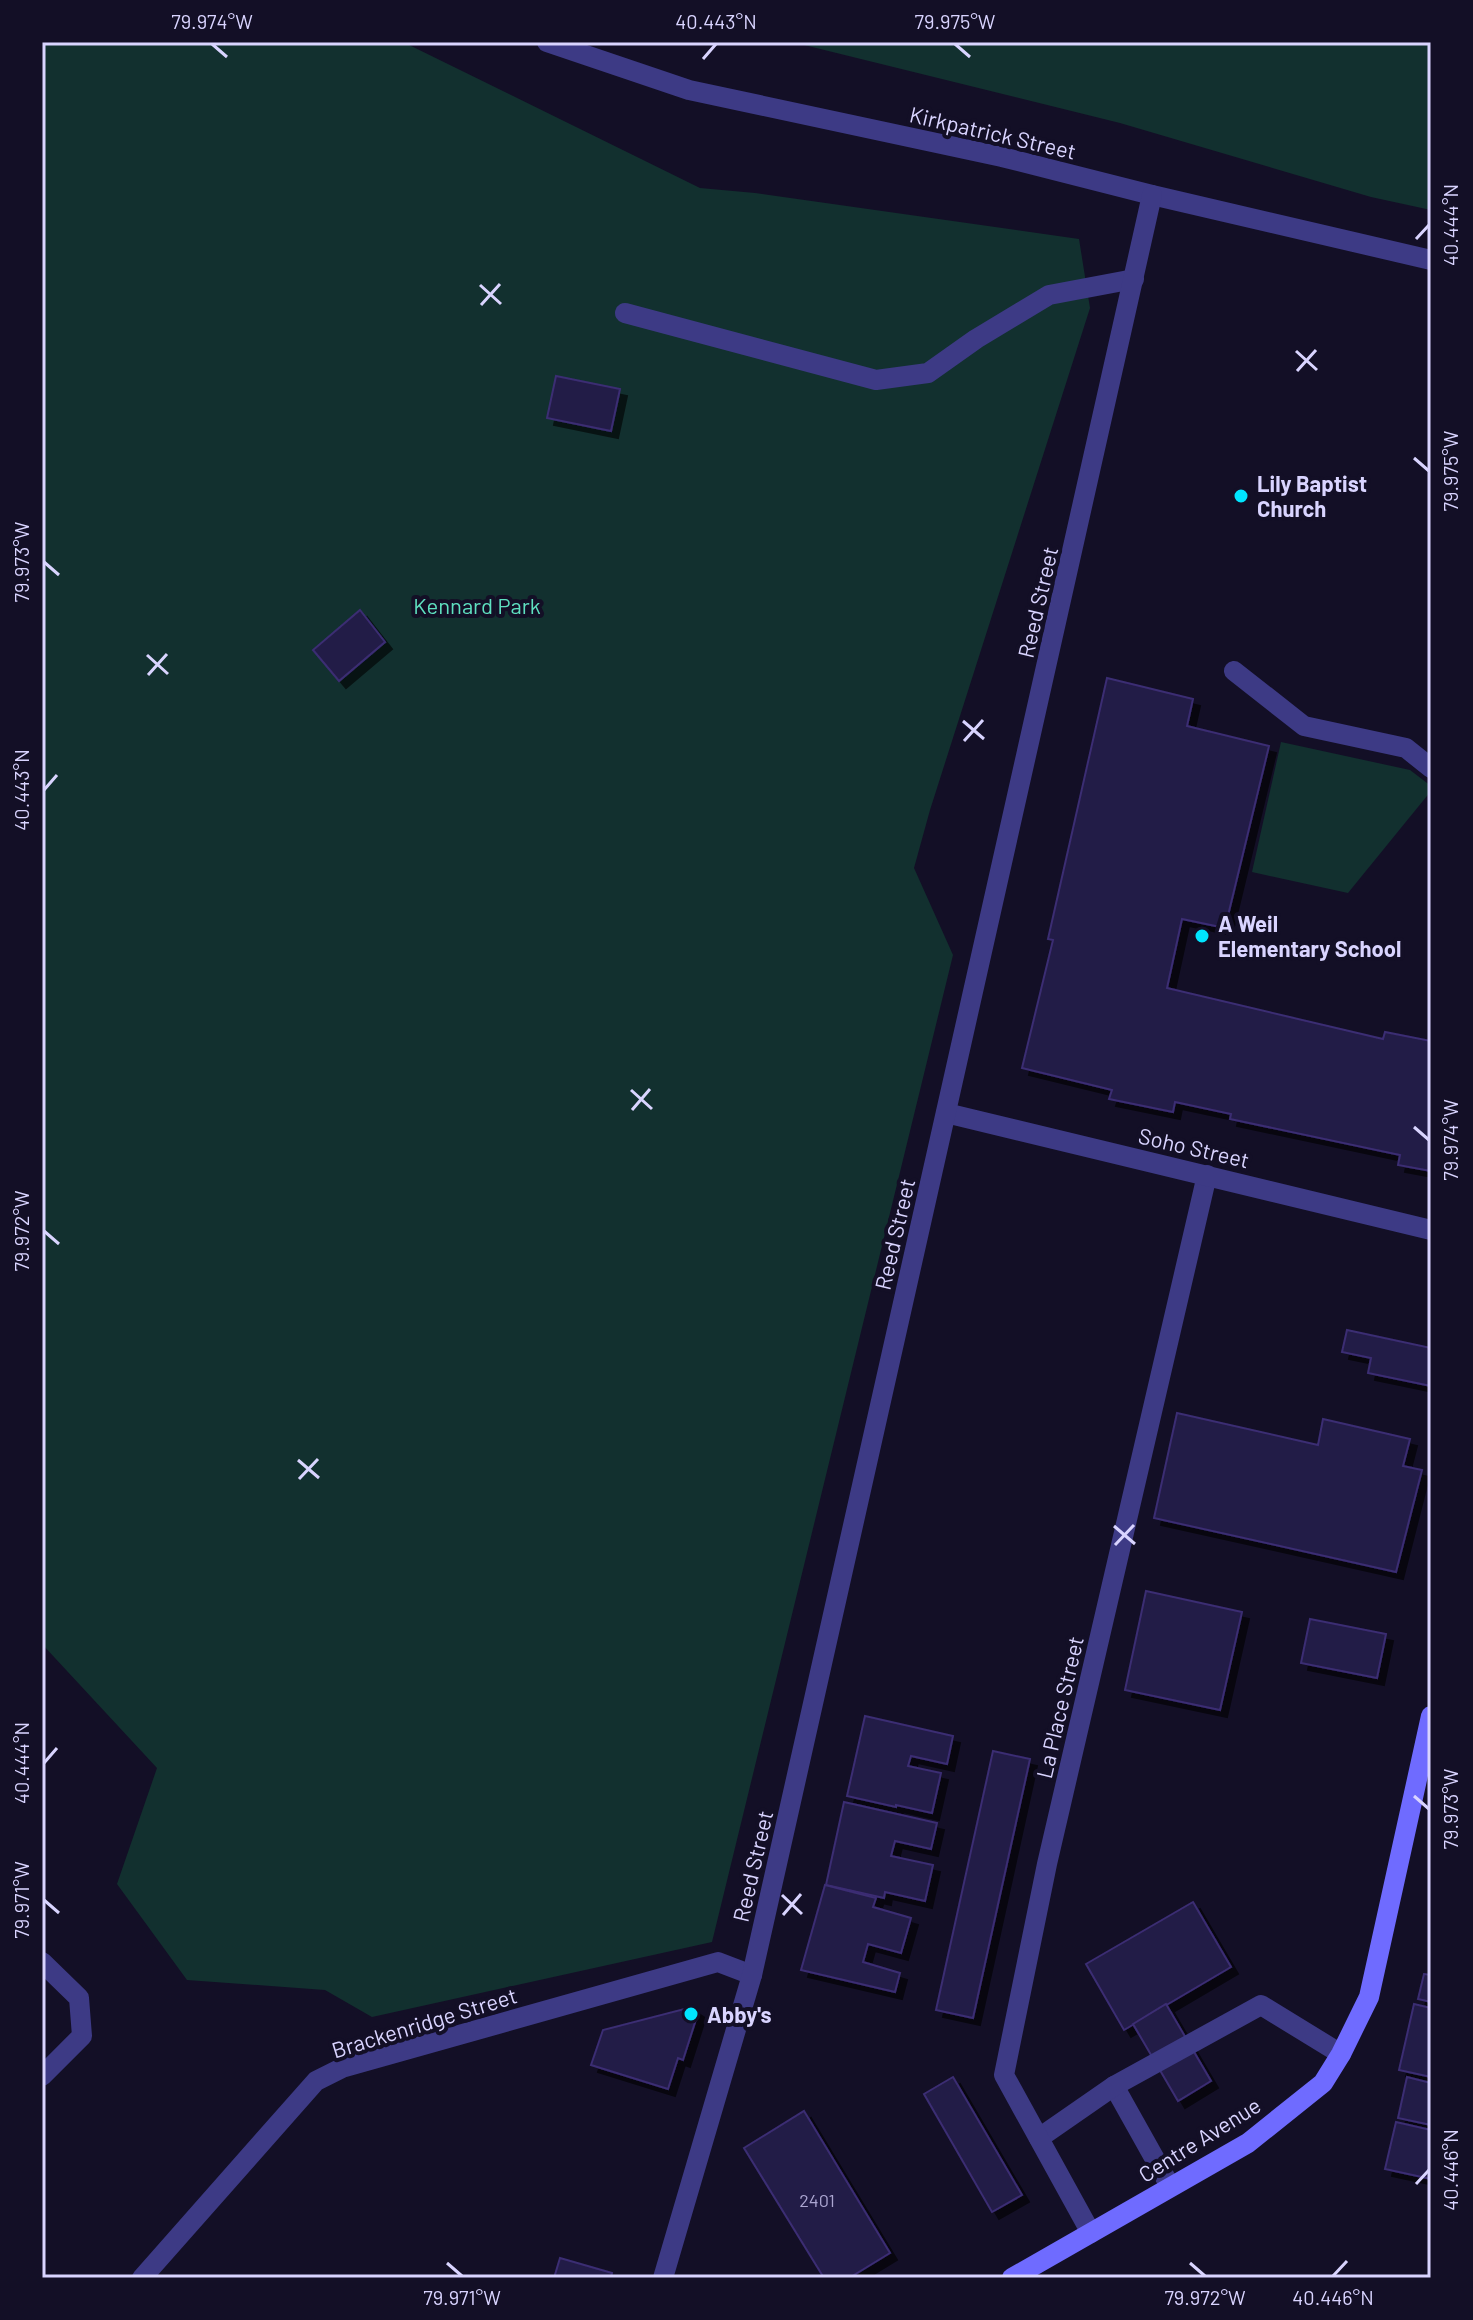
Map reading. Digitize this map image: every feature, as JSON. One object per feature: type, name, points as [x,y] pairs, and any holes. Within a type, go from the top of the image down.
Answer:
[{"type":"main road","name":"Centre Avenue","points":[[1012,2278],[1248,2143],[1323,2083],[1369,1997],[1431,1716]]},
{"type":"street","name":"Kirkpatrick Street","points":[[547,42],[689,90],[1002,157],[1431,260]]},
{"type":"street","name":"Reed Street","points":[[663,2278],[752,1975],[1152,195]]},
{"type":"street","points":[[625,313],[876,380],[928,373],[976,339],[1049,295],[1134,279]]},
{"type":"street","points":[[1234,671],[1304,726],[1406,748],[1431,768]]},
{"type":"street","name":"Soho Street","points":[[946,1113],[1431,1230]]},
{"type":"street","name":"La Place Street","points":[[1091,2233],[1004,2075],[1051,1849],[1207,1175]]},
{"type":"street","points":[[42,1962],[79,1998],[82,2036],[42,2076]]},
{"type":"street","name":"Brackenridge Street","points":[[142,2278],[316,2081],[342,2068],[718,1962],[752,1975]]},
{"type":"street","points":[[1039,2138],[1114,2086],[1261,2005],[1341,2054]]},
{"type":"street","points":[[1114,2086],[1170,2186]]},
{"type":"green space","name":"Kennard Park","points":[[42,42],[403,42],[700,188],[1079,239],[1090,308],[914,868],[953,955],[712,1942],[372,2017],[325,1990],[187,1980],[117,1884],[157,1768],[42,1644]]},
{"type":"green space","points":[[792,42],[1431,42],[1431,210],[1371,197],[1120,123]]},
{"type":"green space","points":[[1281,742],[1410,770],[1431,786],[1431,791],[1348,893],[1252,872]]},
{"type":"building","points":[[556,376],[620,389],[611,431],[547,418]]},
{"type":"building","points":[[360,610],[385,642],[339,681],[313,650]]},
{"type":"building","points":[[1107,678],[1193,699],[1187,726],[1269,746],[1225,928],[1182,919],[1167,988],[1383,1039],[1385,1032],[1431,1041],[1431,1171],[1398,1165],[1400,1155],[1230,1119],[1231,1114],[1175,1102],[1173,1112],[1109,1099],[1112,1090],[1022,1068],[1053,940],[1048,939]]},
{"type":"building","points":[[1347,1330],[1431,1348],[1431,1386],[1368,1373],[1371,1358],[1342,1352]]},
{"type":"building","points":[[1177,1413],[1318,1445],[1323,1419],[1410,1439],[1403,1466],[1422,1470],[1396,1572],[1154,1518]]},
{"type":"building","points":[[1146,1591],[1242,1612],[1220,1710],[1125,1690]]},
{"type":"building","points":[[1310,1619],[1386,1634],[1377,1678],[1301,1663]]},
{"type":"building","points":[[865,1716],[953,1736],[947,1764],[911,1756],[908,1766],[941,1773],[932,1813],[847,1796]]},
{"type":"building","points":[[993,1751],[1030,1759],[973,2018],[936,2010]]},
{"type":"building","points":[[844,1802],[937,1823],[931,1849],[895,1841],[891,1856],[933,1865],[925,1901],[885,1892],[884,1898],[826,1885]]},
{"type":"building","points":[[825,1885],[876,1898],[873,1907],[911,1918],[901,1953],[868,1944],[863,1962],[900,1973],[895,1992],[801,1970]]},
{"type":"building","points":[[1193,1902],[1231,1967],[1124,2030],[1086,1964]]},
{"type":"building","points":[[1424,1974],[1431,1975],[1431,2002],[1418,1999]]},
{"type":"building","points":[[1166,2004],[1211,2081],[1178,2101],[1133,2024]]},
{"type":"building","points":[[1414,2004],[1431,2008],[1431,2077],[1399,2070]]},
{"type":"building","points":[[692,2007],[698,2013],[683,2060],[678,2058],[668,2089],[591,2065],[603,2030]]},
{"type":"building","points":[[953,2077],[1022,2195],[992,2212],[924,2094]]},
{"type":"building","points":[[1407,2077],[1431,2083],[1431,2125],[1398,2118]]},
{"type":"building","points":[[804,2111],[890,2253],[849,2278],[824,2278],[744,2148]]},
{"type":"building","points":[[1396,2122],[1431,2130],[1431,2179],[1385,2169]]},
{"type":"building","points":[[560,2258],[612,2273],[611,2278],[554,2278]]},
{"type":"place","name":"Lily Baptist Church","points":[[1241,496]]},
{"type":"place","name":"A Weil Elementary School","points":[[1202,936]]},
{"type":"place","name":"Abby's","points":[[691,2014]]}]
